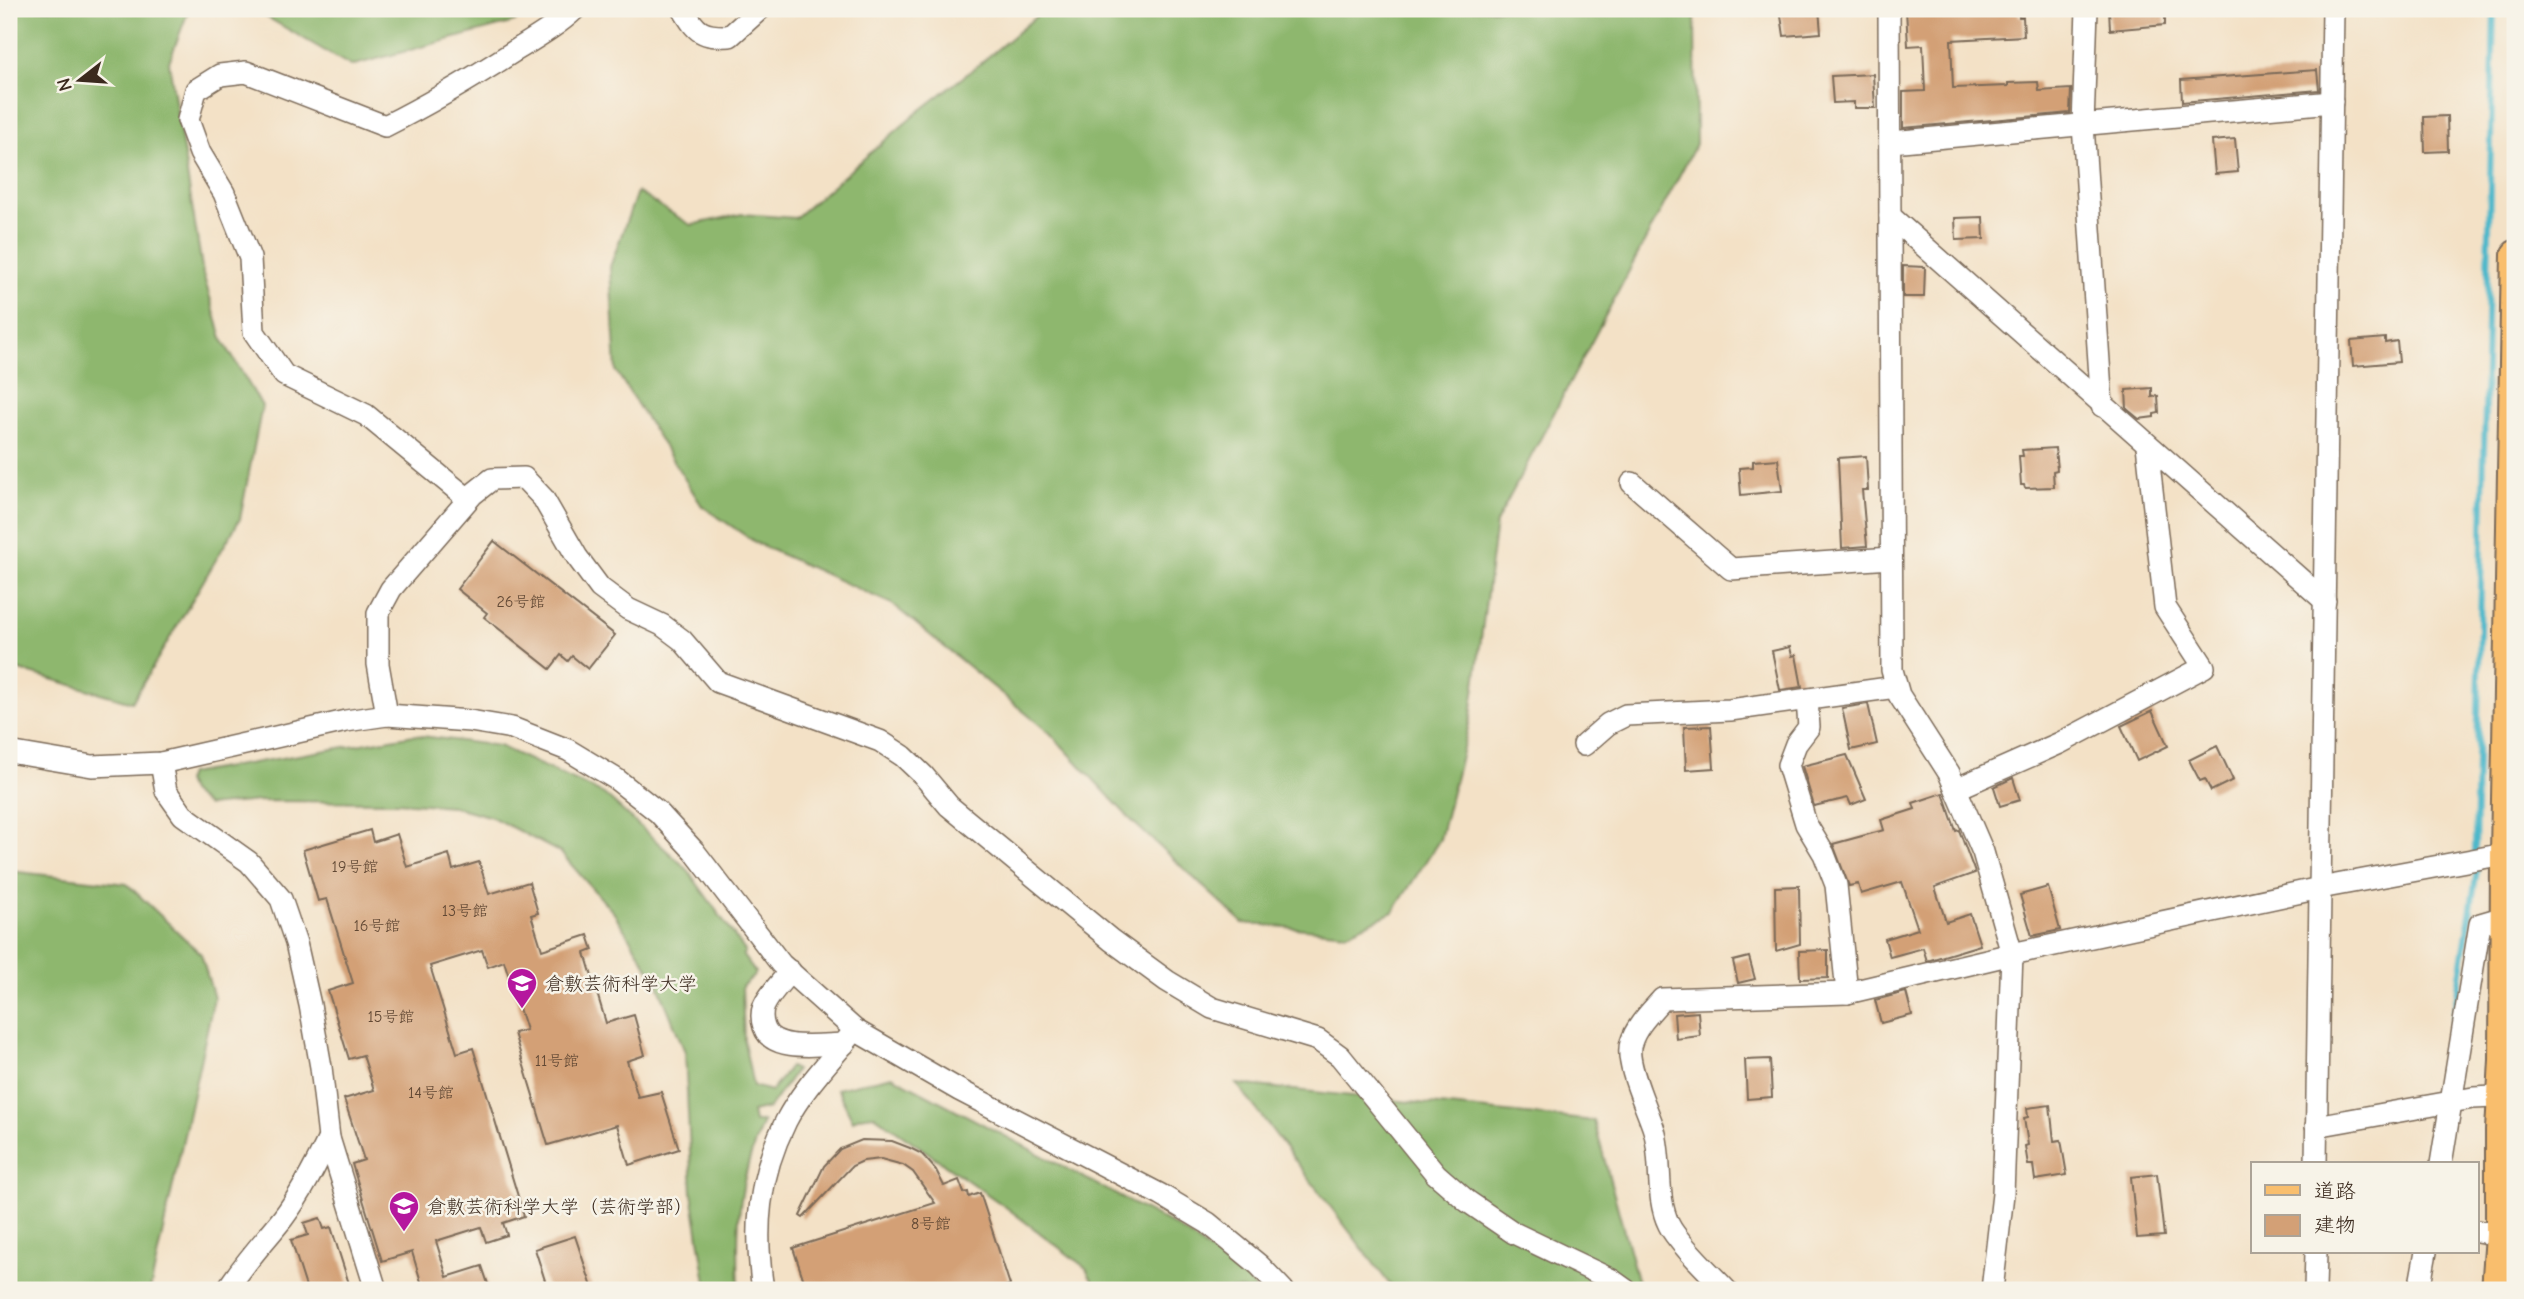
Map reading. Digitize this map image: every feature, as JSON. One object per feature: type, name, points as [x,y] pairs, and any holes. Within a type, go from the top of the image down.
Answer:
[{"type":"main road","points":[[2495,1290],[2488,1233],[2499,1130],[2509,1096],[2504,917],[2510,853],[2515,254]]},
{"type":"street","points":[[468,499],[366,415],[284,375],[254,332],[250,258],[225,193],[200,153],[188,120],[196,90],[220,75],[246,72],[385,126],[431,103],[562,20],[575,9]]},
{"type":"street","points":[[683,9],[693,27],[709,37],[730,36],[760,9]]},
{"type":"street","points":[[1889,9],[1892,670],[1899,695],[1948,773],[1983,852],[2012,954],[2003,1194],[1992,1290]]},
{"type":"street","points":[[2087,9],[2083,125],[2102,406]]},
{"type":"street","points":[[2316,1162],[2333,9]]},
{"type":"street","points":[[1891,142],[2332,102]]},
{"type":"street","points":[[1890,216],[2325,601]]},
{"type":"street","points":[[1956,789],[2060,743],[2204,667],[2165,607],[2147,445]]},
{"type":"street","points":[[387,715],[378,664],[378,613],[391,589],[468,499],[492,479],[524,478],[543,498],[577,557],[600,588],[628,609],[662,625],[682,640],[718,682],[880,741],[923,775],[949,806],[1111,940],[1167,981],[1212,1008],[1318,1040],[1340,1056],[1436,1174],[1467,1200],[1514,1233],[1612,1280],[1626,1290]]},
{"type":"street","points":[[1632,483],[1731,569],[1891,558]]},
{"type":"street","points":[[1584,745],[1608,724],[1626,715],[1730,710],[1896,687]]},
{"type":"street","points":[[1807,699],[1809,727],[1796,744],[1788,765],[1806,824],[1824,854],[1836,885],[1847,993]]},
{"type":"street","points":[[9,752],[92,765],[161,763],[334,724],[387,715],[470,721],[512,728],[568,750],[616,779],[658,812],[694,851],[781,964],[850,1037],[1172,1202],[1218,1232],[1259,1265],[1283,1290]]},
{"type":"street","points":[[161,763],[166,791],[183,815],[249,862],[281,899],[296,943],[310,1005],[330,1138],[376,1290]]},
{"type":"street","points":[[1726,1290],[1670,1228],[1663,1210],[1661,1162],[1655,1132],[1633,1071],[1630,1044],[1641,1024],[1662,999],[1847,993],[2012,954],[2320,888],[2510,853]]},
{"type":"street","points":[[2441,1162],[2480,924],[2504,917]]},
{"type":"street","points":[[790,971],[764,1006],[761,1019],[766,1034],[780,1043],[850,1037]]},
{"type":"street","points":[[763,1290],[757,1250],[766,1174],[787,1120],[820,1072],[850,1037]]},
{"type":"street","points":[[2316,1126],[2451,1102],[2509,1096]]},
{"type":"street","points":[[227,1290],[242,1266],[284,1217],[313,1173],[330,1138]]},
{"type":"street","points":[[2315,1290],[2316,1254]]},
{"type":"street","points":[[2419,1290],[2426,1254]]},
{"type":"green space","points":[[9,9],[189,9],[169,62],[203,274],[223,341],[262,406],[240,519],[132,702],[9,667]]},
{"type":"green space","points":[[215,9],[523,9],[515,22],[351,66],[258,12]]},
{"type":"green space","points":[[1045,9],[1695,9],[1696,144],[1496,523],[1471,716],[1440,839],[1393,912],[1347,933],[1243,923],[1133,822],[1050,733],[892,604],[758,544],[702,506],[616,371],[610,267],[637,192],[691,225],[742,214],[795,218],[918,112]]},
{"type":"green space","points":[[414,735],[499,746],[604,794],[686,868],[745,951],[743,956],[755,972],[742,986],[744,1042],[753,1086],[771,1091],[790,1067],[796,1070],[769,1108],[752,1112],[754,1122],[763,1122],[748,1163],[740,1202],[739,1286],[707,1289],[692,1193],[685,1052],[657,982],[614,913],[561,853],[492,817],[452,806],[397,802],[259,801],[207,806],[190,792],[186,782],[189,774]]},
{"type":"green space","points":[[9,871],[127,884],[201,954],[214,998],[150,1290],[9,1290]]},
{"type":"green space","points":[[892,1076],[1177,1227],[1245,1277],[1257,1290],[1097,1290],[1086,1268],[1007,1208],[874,1115],[859,1117],[853,1121],[837,1089]]},
{"type":"green space","points":[[1237,1084],[1594,1121],[1640,1290],[1394,1290]]},
{"type":"building","points":[[1780,9],[1819,9],[1821,33],[1784,36]]},
{"type":"building","points":[[1906,9],[2018,10],[2019,17],[2023,17],[2024,36],[1951,40],[1953,88],[2038,82],[2039,91],[2071,89],[2070,113],[1903,128],[1903,92],[1925,91],[1923,45],[1908,46]]},
{"type":"building","points":[[2109,9],[2165,9],[2165,25],[2110,30]]},
{"type":"building","points":[[2317,70],[2319,90],[2182,102],[2181,80]]},
{"type":"building","points":[[1873,74],[1875,108],[1854,108],[1854,102],[1833,103],[1831,76]]},
{"type":"building","points":[[2447,116],[2448,151],[2425,152],[2424,117]]},
{"type":"building","points":[[2235,139],[2238,172],[2215,174],[2212,141]]},
{"type":"building","points":[[1983,217],[1984,239],[1956,240],[1955,218]]},
{"type":"building","points":[[1903,266],[1925,267],[1924,297],[1903,297]]},
{"type":"building","points":[[2385,338],[2385,343],[2397,341],[2399,362],[2353,366],[2351,341]]},
{"type":"building","points":[[2152,388],[2152,397],[2158,396],[2159,413],[2154,414],[2154,417],[2139,419],[2127,409],[2126,390]]},
{"type":"building","points":[[2055,448],[2057,470],[2053,471],[2054,487],[2025,488],[2021,485],[2019,456],[2023,456],[2022,450]]},
{"type":"building","points":[[1866,456],[1868,490],[1862,490],[1867,546],[1842,548],[1838,458]]},
{"type":"building","points":[[1778,459],[1782,491],[1741,495],[1739,468],[1753,467],[1753,461]]},
{"type":"building","points":[[494,541],[615,635],[588,669],[572,656],[568,661],[561,655],[550,669],[484,617],[487,613],[457,589]]},
{"type":"building","points":[[1790,647],[1792,656],[1796,655],[1802,687],[1780,690],[1772,651]]},
{"type":"building","points":[[1868,704],[1877,744],[1851,750],[1842,708]]},
{"type":"building","points":[[2152,711],[2168,746],[2137,761],[2121,726]]},
{"type":"building","points":[[1711,726],[1714,768],[1686,770],[1684,727]]},
{"type":"building","points":[[2217,746],[2233,780],[2211,791],[2205,779],[2200,781],[2189,760]]},
{"type":"building","points":[[1847,755],[1866,799],[1851,805],[1848,798],[1814,806],[1802,766]]},
{"type":"building","points":[[2013,778],[2020,800],[2000,806],[1994,787]]},
{"type":"building","points":[[1943,793],[1975,873],[1935,887],[1946,922],[1970,914],[1980,945],[1927,961],[1923,948],[1890,957],[1885,939],[1918,929],[1902,882],[1861,894],[1858,884],[1849,886],[1833,844],[1884,830],[1881,820],[1915,809],[1913,803]]},
{"type":"building","points":[[370,830],[373,842],[397,834],[407,867],[449,854],[453,870],[479,862],[489,894],[529,882],[538,913],[531,915],[542,950],[588,935],[593,950],[585,953],[606,1023],[634,1015],[645,1055],[627,1061],[638,1097],[661,1092],[679,1149],[629,1165],[617,1125],[548,1145],[514,1033],[526,1030],[504,961],[488,967],[482,950],[430,966],[457,1053],[473,1048],[524,1216],[503,1223],[507,1235],[486,1242],[481,1227],[436,1241],[447,1277],[482,1266],[490,1290],[418,1290],[417,1287],[422,1285],[412,1252],[382,1261],[352,1164],[364,1160],[344,1099],[374,1090],[363,1055],[349,1059],[328,991],[353,983],[327,899],[318,901],[303,850]]},
{"type":"building","points":[[1799,886],[1800,944],[1776,951],[1775,887]]},
{"type":"building","points":[[2048,887],[2060,930],[2032,936],[2020,895]]},
{"type":"building","points":[[1828,950],[1828,978],[1800,979],[1799,951]]},
{"type":"building","points":[[1749,957],[1755,979],[1738,983],[1733,961]]},
{"type":"building","points":[[1906,992],[1912,1015],[1881,1023],[1875,1000]]},
{"type":"building","points":[[1698,1012],[1700,1036],[1676,1039],[1674,1014]]},
{"type":"building","points":[[1770,1059],[1772,1097],[1747,1099],[1745,1060]]},
{"type":"building","points":[[2050,1105],[2054,1141],[2061,1140],[2067,1175],[2035,1180],[2033,1165],[2028,1165],[2024,1118],[2028,1117],[2027,1108]]},
{"type":"building","points":[[862,1140],[892,1141],[910,1148],[922,1154],[936,1170],[944,1186],[959,1180],[964,1193],[968,1192],[969,1197],[980,1193],[1010,1285],[994,1290],[807,1290],[793,1248],[935,1203],[913,1172],[903,1165],[881,1159],[863,1161],[852,1166],[803,1218],[800,1216],[824,1166],[840,1149]]},
{"type":"building","points":[[2157,1174],[2164,1236],[2137,1238],[2131,1177]]},
{"type":"building","points":[[320,1218],[324,1229],[331,1227],[351,1290],[307,1290],[291,1240],[308,1235],[304,1223]]},
{"type":"building","points":[[575,1236],[593,1290],[548,1290],[535,1249]]},
{"type":"waterway","points":[[2430,1162],[2477,870],[2475,849],[2494,9]]},
{"type":"place","name":"倉敷芸術科学大学","points":[[522,1010]]},
{"type":"place","name":"倉敷芸術科学大学（芸術学部）","points":[[404,1233]]}]
